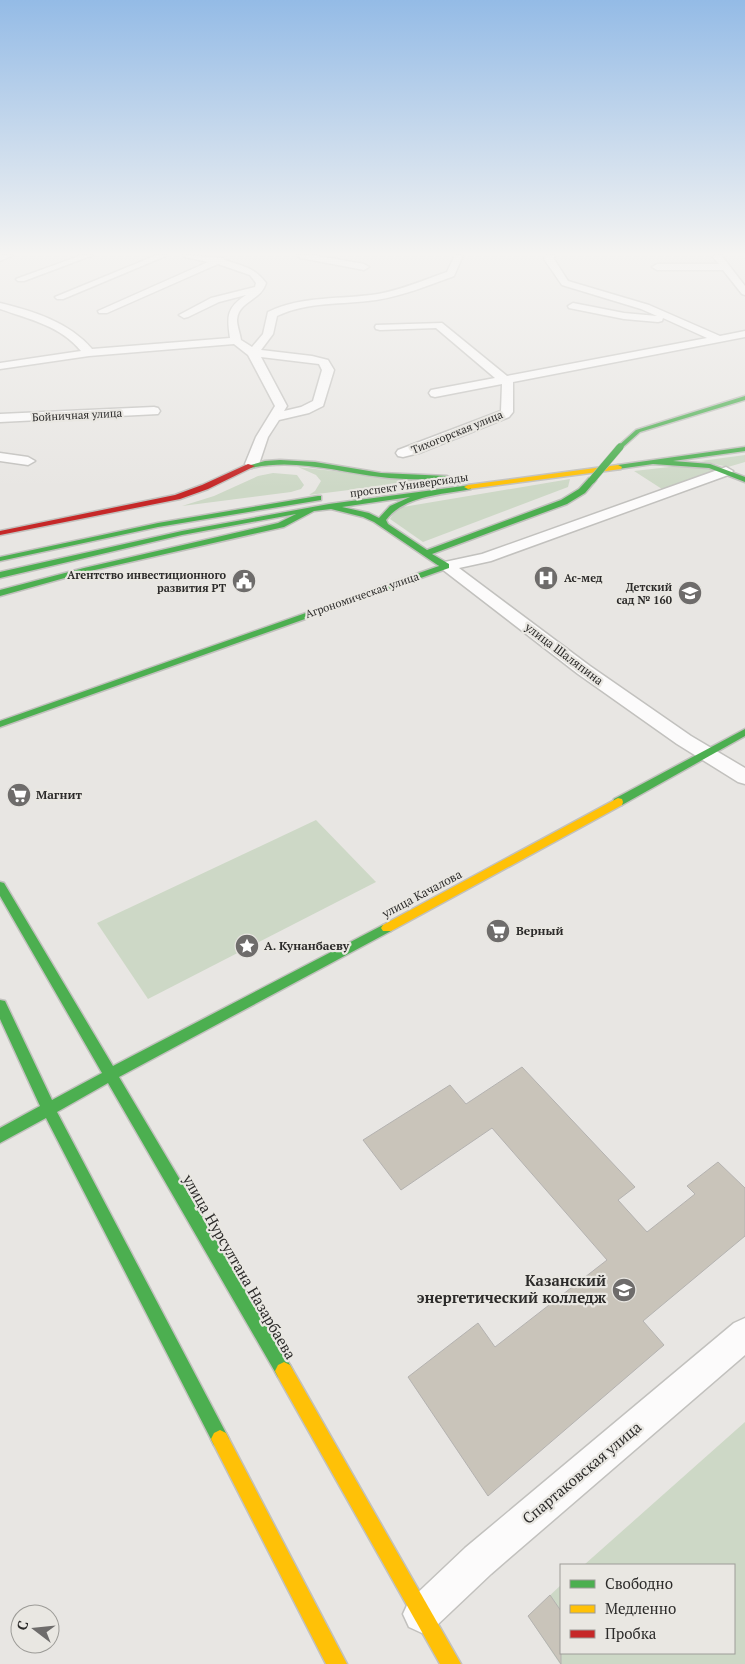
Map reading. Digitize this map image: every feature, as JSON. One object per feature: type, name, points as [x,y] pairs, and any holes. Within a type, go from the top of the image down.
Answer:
[{"type":"main road","points":[[427,553],[564,502],[582,491],[620,447],[638,431],[745,398]]},
{"type":"main road","name":"проспект Универсиады","points":[[0,559],[74,541],[169,522],[458,478],[745,438]]},
{"type":"main road","name":"проспект Универсиады","points":[[0,575],[182,532],[329,506],[745,449]]},
{"type":"main road","points":[[0,533],[177,497],[205,487],[252,464],[272,461],[295,462],[383,475],[458,478]]},
{"type":"main road","points":[[652,462],[710,466],[745,480]]},
{"type":"main road","points":[[726,471],[745,466]]},
{"type":"main road","points":[[0,543],[179,505],[213,493],[240,480],[272,470],[291,470],[300,474]]},
{"type":"main road","points":[[280,504],[302,495],[311,485]]},
{"type":"main road","points":[[386,526],[382,520],[385,514],[392,508],[439,492]]},
{"type":"main road","name":"улица Шаляпина","points":[[329,506],[366,515],[446,566]]},
{"type":"main road","points":[[0,593],[84,570],[281,525],[312,509]]},
{"type":"main road","name":"Агрономическая улица","points":[[0,724],[446,566]]},
{"type":"main road","name":"улица Качалова","points":[[0,1136],[110,1075],[495,870],[745,732]]},
{"type":"main road","name":"улица Нурсултана Назарбаева","points":[[0,886],[275,1356],[451,1664]]},
{"type":"main road","points":[[0,1005],[49,1110],[337,1664]]},
{"type":"street","points":[[67,333],[81,341],[89,353]]},
{"type":"street","points":[[235,333],[236,341]]},
{"type":"street","points":[[254,353],[268,333]]},
{"type":"street","points":[[447,333],[504,380]]},
{"type":"street","points":[[705,333],[719,339]]},
{"type":"street","points":[[435,393],[579,364],[745,334]]},
{"type":"street","points":[[0,366],[89,353],[236,341],[254,353],[324,362],[328,370],[319,403],[305,410],[276,417]]},
{"type":"street","points":[[252,464],[262,437],[281,406],[254,353]]},
{"type":"street","name":"Тихогорская улица","points":[[403,453],[505,414],[507,412],[508,383],[504,380]]},
{"type":"street","name":"Бойничная улица","points":[[0,418],[154,411]]},
{"type":"street","points":[[0,456],[28,461]]},
{"type":"street","name":"Агрономическая улица","points":[[446,566],[486,558],[726,471]]},
{"type":"street","name":"улица Шаляпина","points":[[446,566],[486,594],[591,675],[684,740],[745,777]]},
{"type":"street","name":"Спартаковская улица","points":[[422,1614],[478,1561],[745,1334]]},
{"type":"green space","points":[[745,455],[745,462],[728,467],[701,461]]},
{"type":"green space","points":[[687,465],[715,470],[662,489],[634,471]]},
{"type":"green space","points":[[298,467],[421,481],[309,495],[315,491],[321,481],[316,475]]},
{"type":"green space","points":[[273,473],[297,475],[304,485],[301,489],[291,492],[182,506],[214,496],[258,476]]},
{"type":"green space","points":[[570,479],[568,487],[423,542],[390,519],[397,508]]},
{"type":"green space","points":[[316,820],[376,882],[148,999],[97,923]]},
{"type":"green space","points":[[745,1422],[745,1664],[560,1664],[528,1616],[560,1586],[560,1654],[735,1654],[735,1564],[585,1564]]},
{"type":"building","name":"Казанский энергетический колледж","points":[[522,1067],[635,1187],[618,1200],[647,1232],[695,1194],[687,1186],[718,1162],[745,1188],[745,1236],[643,1321],[664,1345],[488,1496],[408,1377],[478,1323],[495,1347],[607,1260],[492,1128],[401,1190],[363,1140],[450,1085],[466,1104]]},
{"type":"building","points":[[550,1595],[560,1610],[561,1664],[528,1616]]},
{"type":"traffic: fast","points":[[620,447],[638,431],[745,398]]},
{"type":"traffic: fast","points":[[592,480],[620,447]]},
{"type":"traffic: fast","points":[[618,467],[745,449]]},
{"type":"traffic: fast","points":[[251,466],[265,463],[297,462],[381,475],[447,478]]},
{"type":"traffic: fast","points":[[652,462],[710,466],[745,480]]},
{"type":"traffic: fast","points":[[427,553],[564,502],[582,491],[592,480]]},
{"type":"traffic: fast","points":[[0,593],[84,570],[281,525],[312,509],[468,487]]},
{"type":"traffic: fast","points":[[385,526],[382,520],[393,508],[415,498],[439,492]]},
{"type":"traffic: fast","points":[[0,559],[158,525],[318,498]]},
{"type":"traffic: fast","points":[[329,506],[366,515],[377,520],[442,564]]},
{"type":"traffic: fast","points":[[0,575],[182,533],[312,509]]},
{"type":"traffic: fast","points":[[0,724],[446,566]]},
{"type":"traffic: fast","points":[[618,802],[745,732]]},
{"type":"traffic: fast","points":[[0,886],[284,1371]]},
{"type":"traffic: fast","points":[[0,1136],[110,1075],[387,928]]},
{"type":"traffic: fast","points":[[0,1005],[49,1110],[220,1439]]},
{"type":"traffic: slow","points":[[468,487],[618,467]]},
{"type":"traffic: slow","points":[[387,928],[618,802]]},
{"type":"traffic: slow","points":[[284,1371],[451,1664]]},
{"type":"traffic: slow","points":[[220,1439],[337,1664]]},
{"type":"traffic: jam","points":[[0,533],[177,497],[205,487],[251,466]]},
{"type":"place","name":"Ас-мед","points":[[546,578]]},
{"type":"place","name":"Агентство инвестиционного развития РТ","points":[[244,581]]},
{"type":"place","name":"Детский сад № 160","points":[[690,593]]},
{"type":"place","name":"Магнит","points":[[19,795]]},
{"type":"place","name":"Верный","points":[[498,931]]},
{"type":"place","name":"А. Кунанбаеву","points":[[247,946]]},
{"type":"place","name":"Казанский энергетический колледж","points":[[624,1290]]}]
